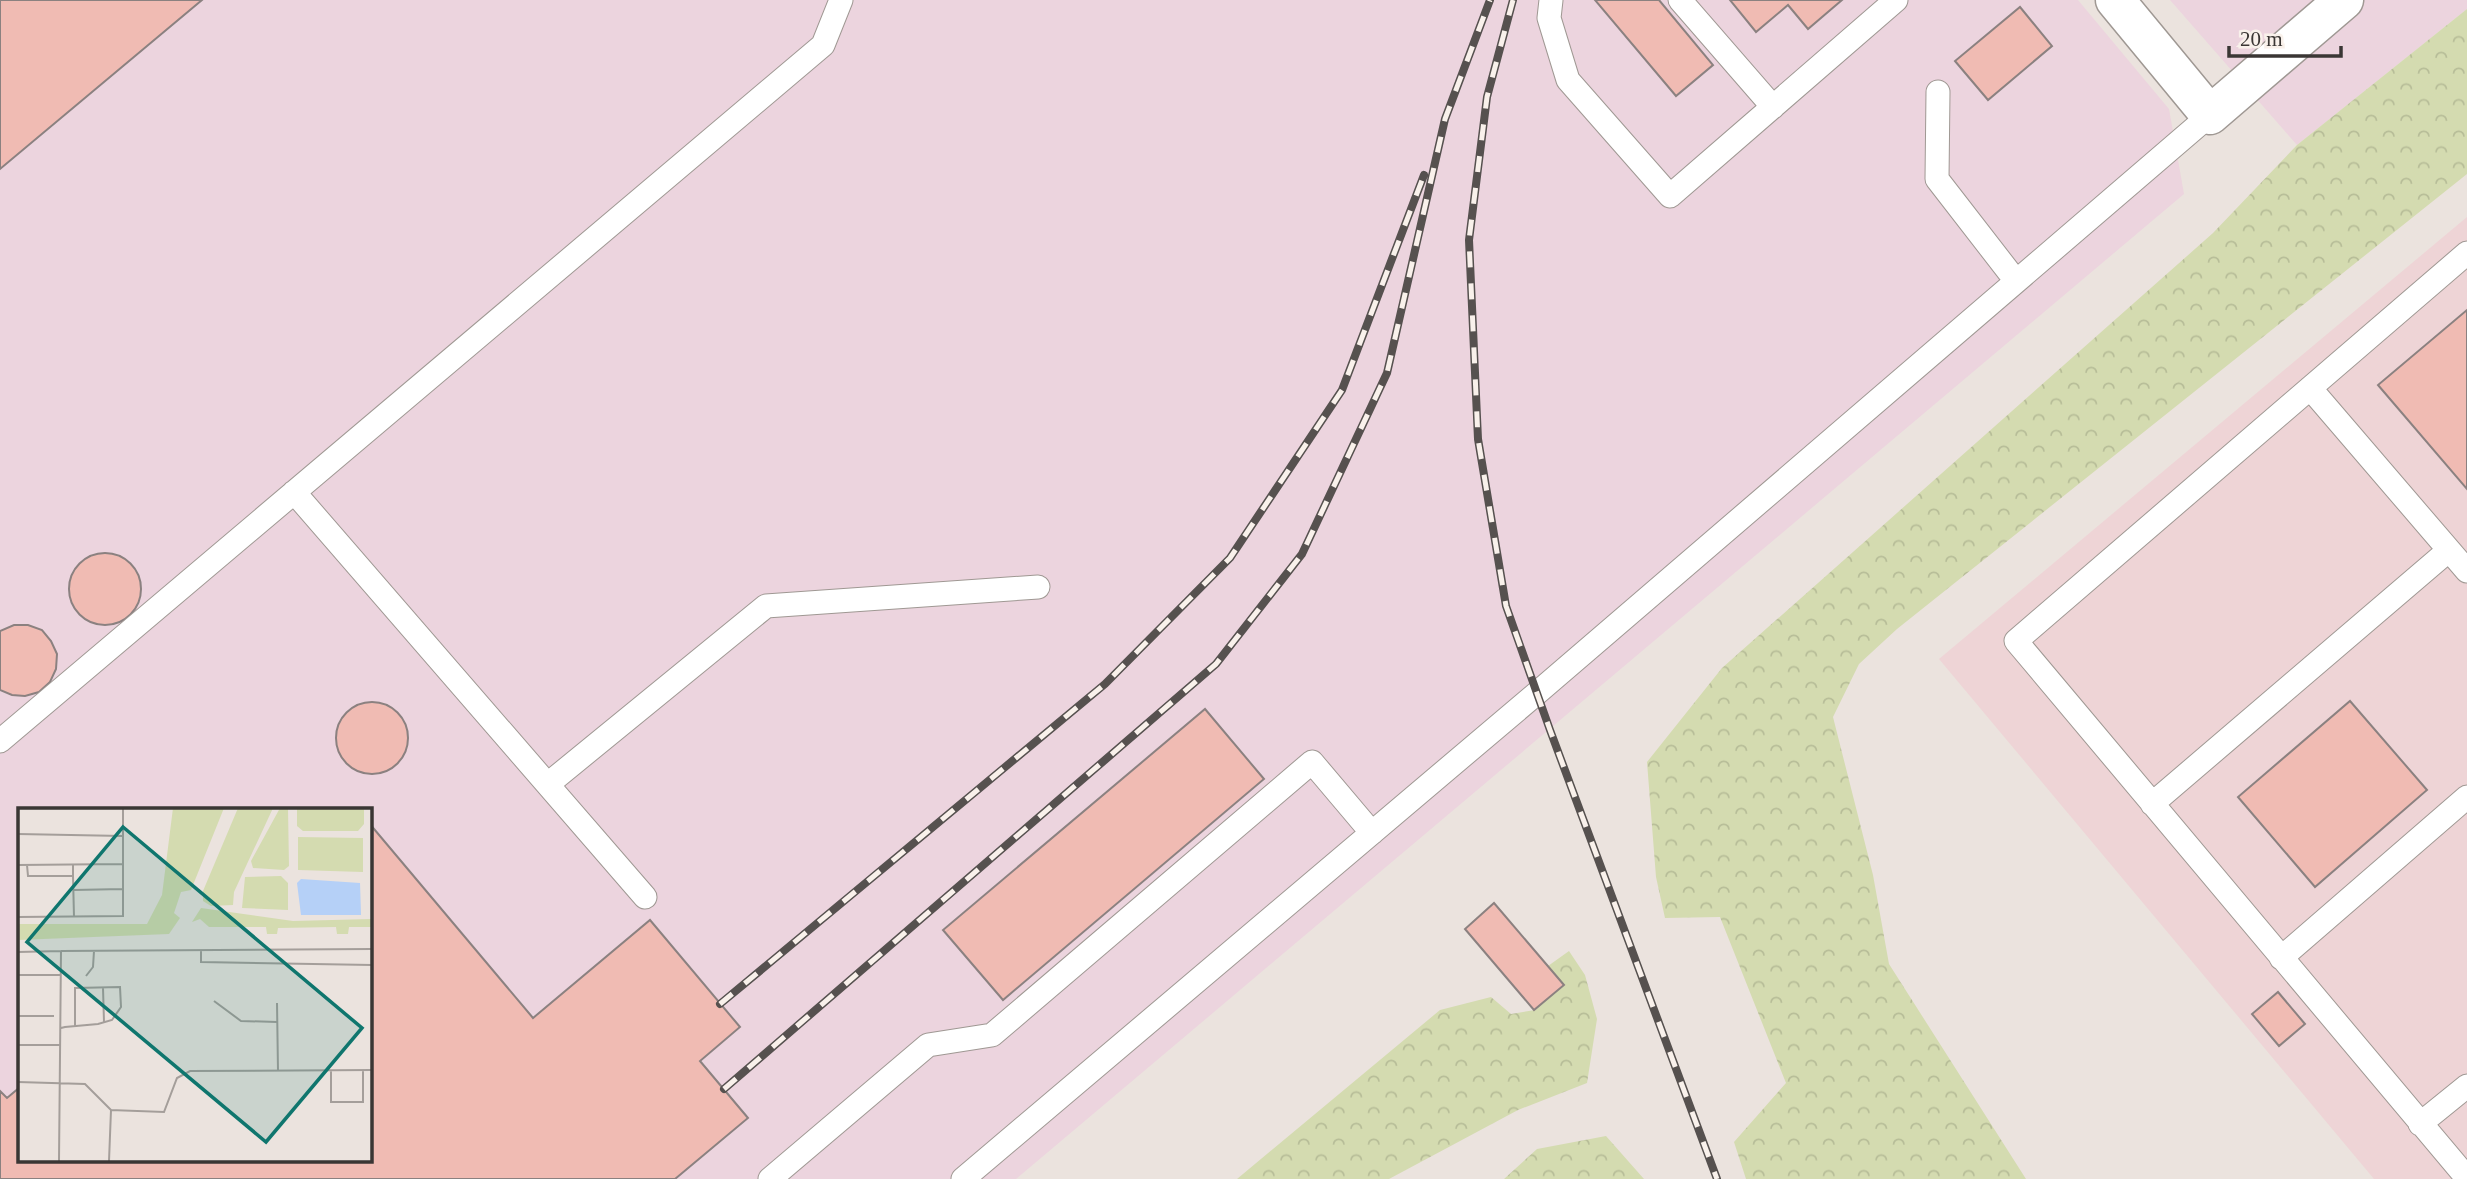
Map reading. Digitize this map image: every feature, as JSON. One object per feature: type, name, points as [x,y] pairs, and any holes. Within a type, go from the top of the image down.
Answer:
[{"type":"street","points":[[2115,0],[2210,115],[2344,0]]},
{"type":"lane","points":[[0,741],[822,45],[841,0]]},
{"type":"lane","points":[[1551,0],[1549,18],[1568,80],[1670,196],[1896,0]]},
{"type":"lane","points":[[1680,0],[1773,107]]},
{"type":"lane","points":[[1938,92],[1937,179],[2016,281]]},
{"type":"lane","points":[[963,1179],[2210,115]]},
{"type":"lane","points":[[2467,253],[2015,641],[2467,1178]]},
{"type":"lane","points":[[2310,388],[2467,571]]},
{"type":"lane","points":[[294,492],[645,897]]},
{"type":"lane","points":[[2152,804],[2449,550]]},
{"type":"lane","points":[[548,784],[766,606],[1038,587]]},
{"type":"lane","points":[[769,1179],[928,1045],[992,1035],[1312,762],[1371,833]]},
{"type":"lane","points":[[2281,957],[2467,797]]},
{"type":"lane","points":[[2420,1124],[2467,1086]]},
{"type":"shaded area","points":[[0,0],[2078,0],[2169,109],[2184,194],[1016,1179],[0,1179]]},
{"type":"shaded area","points":[[2170,0],[2467,0],[2467,9],[2297,145]]},
{"type":"shaded area","points":[[2467,217],[2467,1179],[2374,1179],[1939,659]]},
{"type":"green space","points":[[2467,9],[2467,174],[1897,629],[1859,664],[1833,717],[1873,875],[1889,964],[2026,1179],[1746,1179],[1734,1142],[1786,1083],[1720,917],[1665,918],[1656,877],[1647,762],[1722,668],[2213,233],[2297,145]]},
{"type":"green space","points":[[1569,951],[1585,975],[1597,1019],[1587,1083],[1518,1110],[1389,1179],[1237,1179],[1440,1010],[1491,997],[1511,1014],[1535,1010],[1564,985],[1548,966]]},
{"type":"green space","points":[[1606,1136],[1644,1179],[1504,1179],[1537,1149]]},
{"type":"building","points":[[0,0],[202,0],[0,169]]},
{"type":"building","points":[[1595,0],[1659,0],[1713,65],[1676,96]]},
{"type":"building","points":[[1730,0],[1842,0],[1808,29],[1788,5],[1756,32]]},
{"type":"building","points":[[2020,7],[2052,46],[1988,100],[1955,61]]},
{"type":"building","points":[[2467,310],[2467,489],[2378,385]]},
{"type":"building","points":[[105,553],[125,559],[135,569],[141,589],[135,609],[125,619],[105,625],[85,619],[75,609],[69,589],[75,569],[85,559]]},
{"type":"building","points":[[14,625],[28,625],[42,630],[57,654],[56,669],[50,682],[39,692],[25,696],[0,690],[0,631]]},
{"type":"building","points":[[2350,701],[2427,790],[2315,887],[2238,797]]},
{"type":"building","points":[[372,702],[392,708],[402,718],[408,738],[402,758],[392,768],[372,774],[352,768],[342,758],[336,738],[342,718],[352,708]]},
{"type":"building","points":[[1205,709],[1264,779],[1003,1000],[943,930]]},
{"type":"building","points":[[371,825],[533,1018],[650,920],[740,1027],[700,1061],[748,1118],[675,1179],[0,1179],[0,1091],[7,1098],[18,1089],[18,1162],[371,1162]]},
{"type":"building","points":[[1494,903],[1564,985],[1534,1010],[1465,929]]},
{"type":"building","points":[[2278,992],[2305,1024],[2279,1046],[2252,1014]]},
{"type":"railway","points":[[724,1089],[1216,664],[1302,554],[1387,373],[1445,119],[1490,0]]},
{"type":"railway","points":[[1513,0],[1487,97],[1469,240],[1478,439],[1506,606],[1717,1179]]},
{"type":"railway","points":[[720,1004],[1105,684],[1230,558],[1342,390],[1424,175]]}]
